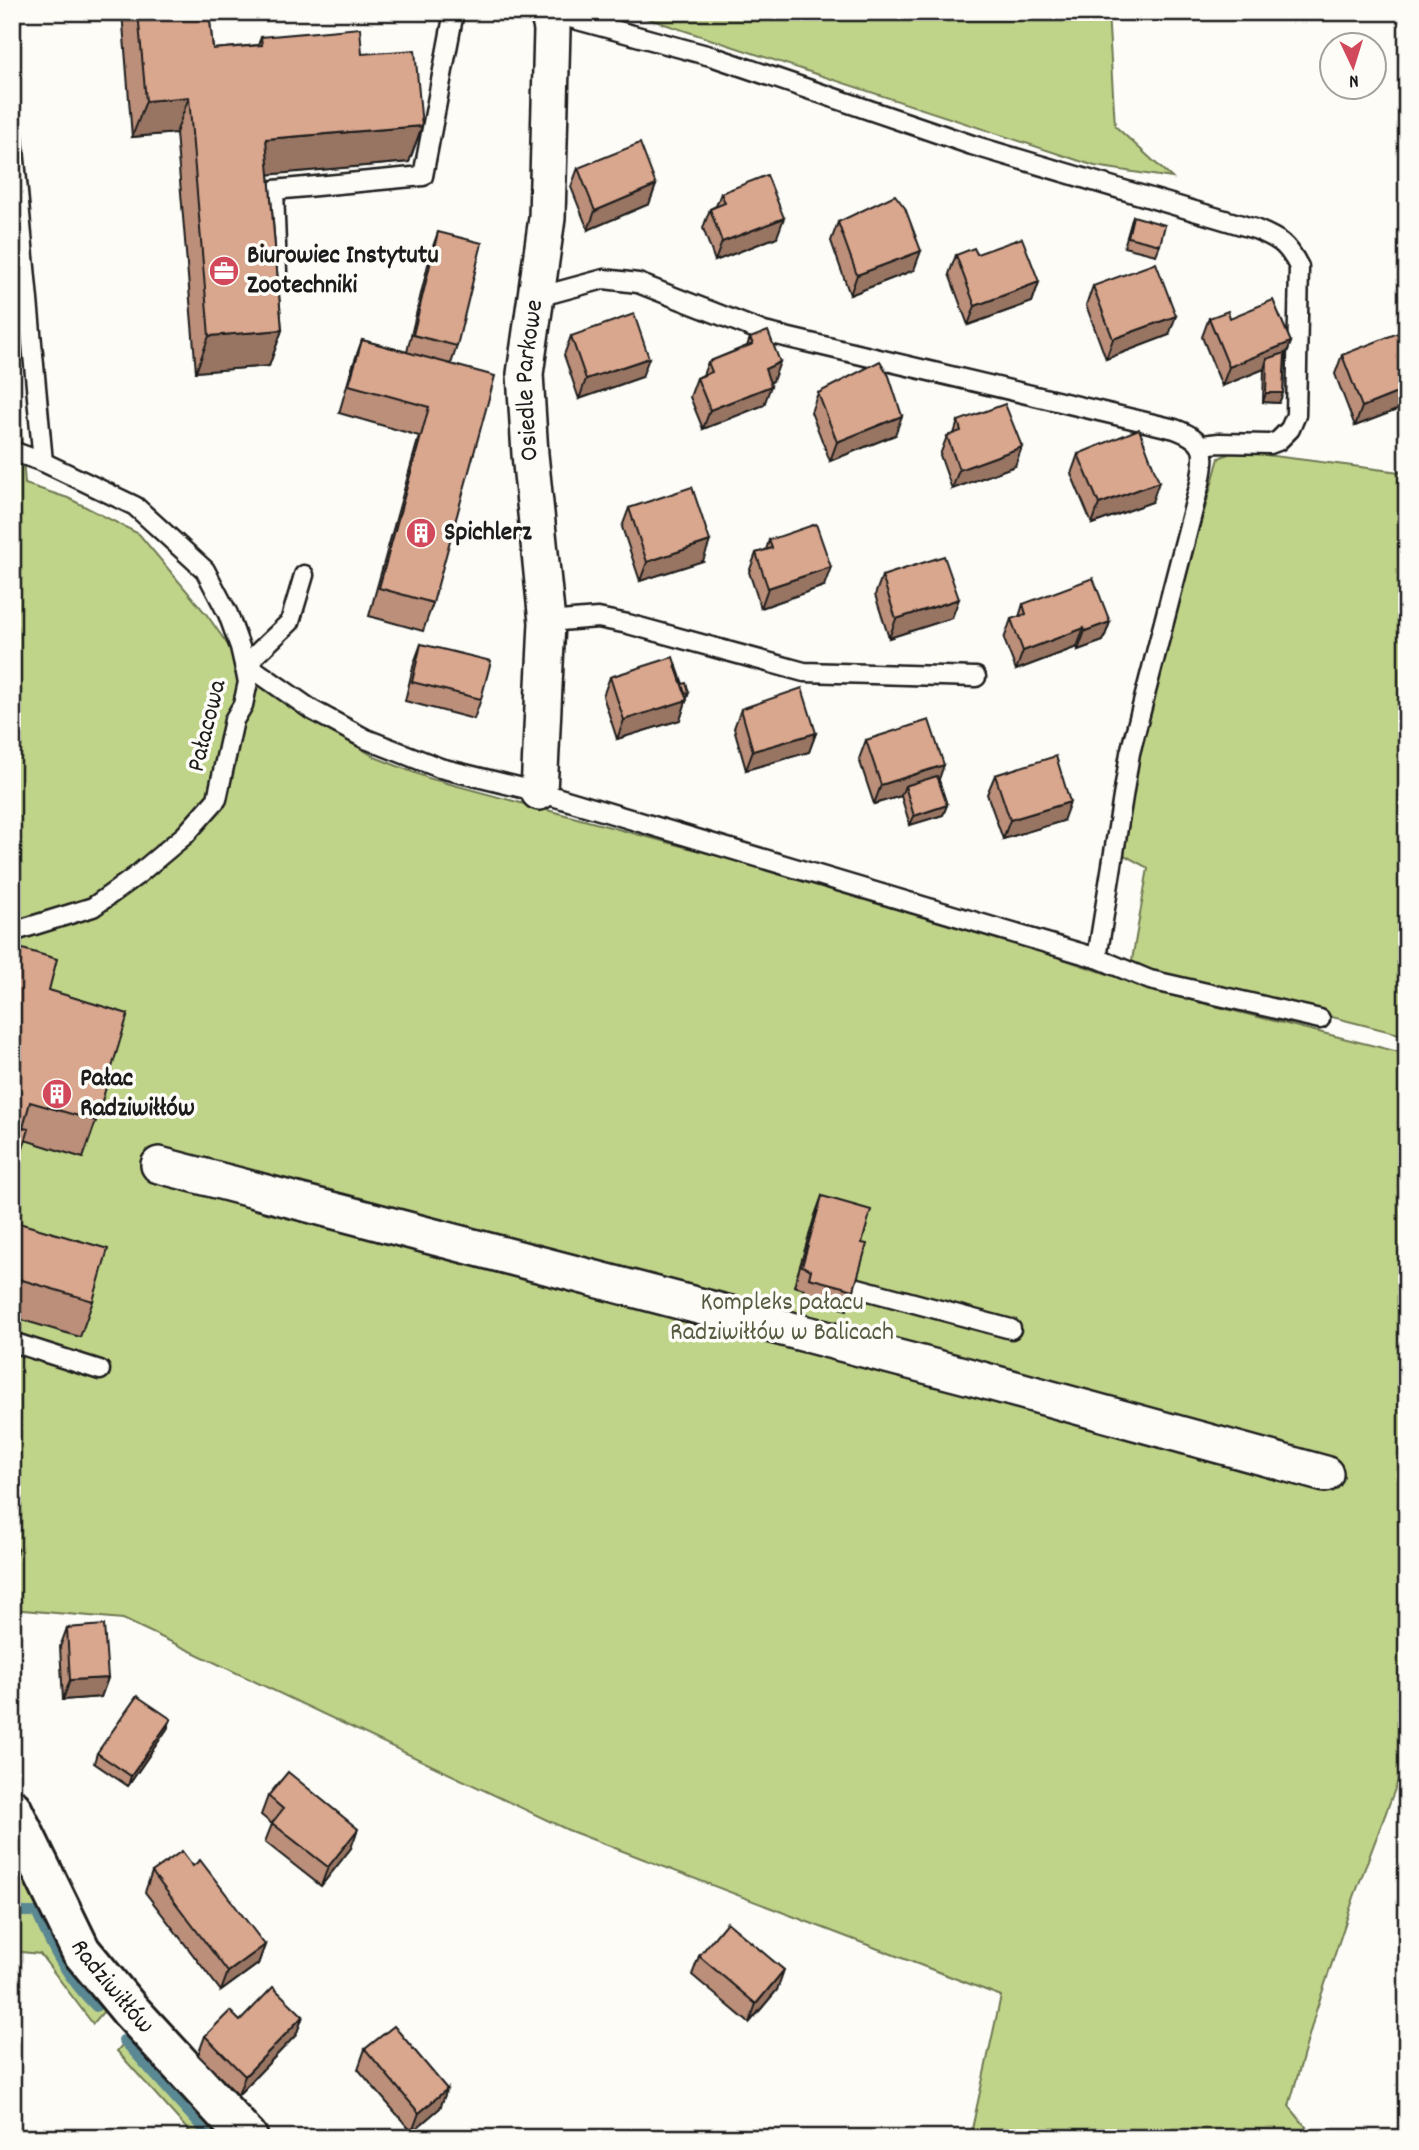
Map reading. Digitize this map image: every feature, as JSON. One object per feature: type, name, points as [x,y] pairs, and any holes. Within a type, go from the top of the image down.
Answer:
[{"type":"street","name":"Osiedle Parkowe","points":[[538,792],[547,622],[525,374],[547,218],[552,29],[548,12]]},
{"type":"street","points":[[159,1166],[971,1377],[1325,1474]]},
{"type":"street","name":"Radziwiłłów","points":[[12,1809],[80,1951],[128,2009],[248,2138]]},
{"type":"lane","points":[[277,272],[274,190],[424,176],[454,12]]},
{"type":"lane","points":[[548,12],[714,57],[972,145],[1255,229],[1280,239],[1292,252],[1299,267],[1296,415],[1290,429],[1278,441],[1270,444],[1202,445]]},
{"type":"lane","points":[[12,127],[43,463]]},
{"type":"lane","points":[[534,298],[604,279],[638,283],[764,332],[1175,429],[1193,436],[1202,445],[1204,458],[1200,483],[1130,753],[1097,958]]},
{"type":"lane","name":"Pałacowa","points":[[12,451],[135,506],[205,570],[228,614],[246,664],[248,682],[243,705],[234,720],[217,799],[185,835],[93,907],[12,932]]},
{"type":"lane","points":[[304,575],[290,622],[246,664],[312,710],[366,739],[440,768],[538,792],[1097,958],[1150,980],[1320,1019]]},
{"type":"lane","points":[[547,622],[589,618],[618,622],[804,672],[976,677]]},
{"type":"lane","points":[[854,1287],[1012,1329]]},
{"type":"lane","points":[[12,1342],[100,1370]]},
{"type":"green space","points":[[628,12],[1108,12],[1115,126],[1172,178],[1095,166]]},
{"type":"green space","name":"Kompleks pałacu Radziwiłłów w Balicach","points":[[12,315],[25,484],[68,498],[139,534],[207,615],[244,668],[305,716],[377,758],[428,778],[904,906],[1170,995],[1407,1054],[1407,1732],[1399,1778],[1354,1897],[1316,2011],[1289,2106],[1315,2138],[970,2138],[1001,1996],[568,1830],[123,1619],[12,1609]]},
{"type":"green space","points":[[1235,451],[1407,473],[1407,1036],[1131,966],[1148,868],[1124,855],[1143,731],[1219,458]]},
{"type":"green space","points":[[12,1880],[32,1884],[110,2004],[93,2024],[40,1954],[12,1951]]},
{"type":"green space","points":[[132,2033],[227,2138],[195,2138],[117,2051]]},
{"type":"building","name":"Biurowiec Instytutu Zootechniki","points":[[138,12],[209,12],[213,49],[262,45],[261,37],[360,28],[362,54],[415,50],[422,126],[266,139],[282,330],[209,336],[189,97],[146,101]]},
{"type":"building","points":[[640,143],[656,185],[595,211],[578,168]]},
{"type":"building","points":[[767,175],[784,218],[722,242],[710,209],[725,203],[721,193]]},
{"type":"building","points":[[895,195],[905,208],[921,251],[857,275],[838,222]]},
{"type":"building","points":[[1133,216],[1165,225],[1160,245],[1128,237]]},
{"type":"building","points":[[438,232],[482,243],[457,346],[413,335]]},
{"type":"building","points":[[1022,238],[1039,282],[975,306],[956,255],[974,248],[977,254]]},
{"type":"building","points":[[1156,263],[1176,316],[1113,339],[1093,286]]},
{"type":"building","points":[[1273,300],[1291,342],[1229,367],[1209,318],[1228,311],[1230,318]]},
{"type":"building","points":[[634,314],[649,358],[586,379],[571,336]]},
{"type":"building","points":[[768,331],[780,362],[765,369],[771,386],[710,410],[697,378],[712,372],[708,362],[753,344],[750,338]]},
{"type":"building","points":[[1403,331],[1407,341],[1407,389],[1362,407],[1342,355]]},
{"type":"building","points":[[362,340],[495,376],[433,603],[379,588],[429,407],[349,385]]},
{"type":"building","points":[[1285,353],[1283,393],[1266,393],[1267,359]]},
{"type":"building","points":[[880,361],[889,376],[902,416],[837,442],[818,393]]},
{"type":"building","points":[[1005,404],[1022,447],[959,470],[947,436],[961,431],[958,421]]},
{"type":"building","points":[[1139,429],[1159,482],[1099,504],[1078,454]]},
{"type":"building","points":[[692,487],[710,541],[647,562],[629,508]]},
{"type":"building","points":[[816,524],[831,567],[768,588],[756,553],[772,548],[769,540]]},
{"type":"building","points":[[944,556],[959,599],[896,619],[882,576]]},
{"type":"building","points":[[1093,578],[1110,622],[1085,631],[1084,628],[1023,651],[1011,619],[1026,614],[1023,604]]},
{"type":"building","points":[[421,644],[491,661],[481,699],[412,682]]},
{"type":"building","points":[[673,657],[687,700],[624,720],[610,677]]},
{"type":"building","points":[[676,664],[683,684],[686,683],[689,692],[685,693]]},
{"type":"building","points":[[802,688],[816,733],[753,751],[741,709]]},
{"type":"building","points":[[929,720],[944,765],[881,785],[866,740]]},
{"type":"building","points":[[1056,756],[1070,802],[1010,820],[995,775]]},
{"type":"building","points":[[937,776],[947,805],[914,816],[905,786]]},
{"type":"building","name":"Pałac Radziwiłłów","points":[[12,946],[57,959],[49,990],[128,1014],[96,1121],[30,1102],[23,1128],[29,1129],[12,1184]]},
{"type":"building","points":[[822,1196],[871,1210],[862,1243],[867,1244],[854,1290],[809,1278],[811,1270],[802,1266]]},
{"type":"building","points":[[12,1221],[108,1249],[93,1301],[12,1277]]},
{"type":"building","points":[[12,1543],[18,1549],[12,1555]]},
{"type":"building","points":[[104,1625],[108,1678],[70,1680],[67,1628]]},
{"type":"building","points":[[137,1696],[171,1719],[131,1776],[97,1753]]},
{"type":"building","points":[[288,1772],[358,1829],[328,1867],[272,1823],[283,1809],[268,1796]]},
{"type":"building","points":[[182,1851],[193,1866],[200,1860],[265,1945],[228,1972],[152,1872]]},
{"type":"building","points":[[727,1922],[784,1970],[756,2004],[699,1956]]},
{"type":"building","points":[[273,1987],[303,2016],[245,2076],[205,2036],[230,2011],[240,2021]]},
{"type":"building","points":[[394,2026],[447,2089],[419,2113],[365,2049]]},
{"type":"waterway","points":[[12,1912],[36,1912],[61,1963],[96,2007]]},
{"type":"waterway","points":[[123,2040],[211,2138]]},
{"type":"place","name":"Biurowiec Instytutu Zootechniki","points":[[224,271]]},
{"type":"place","name":"Spichlerz","points":[[421,533]]},
{"type":"place","name":"Pałac Radziwiłłów","points":[[57,1094]]}]
